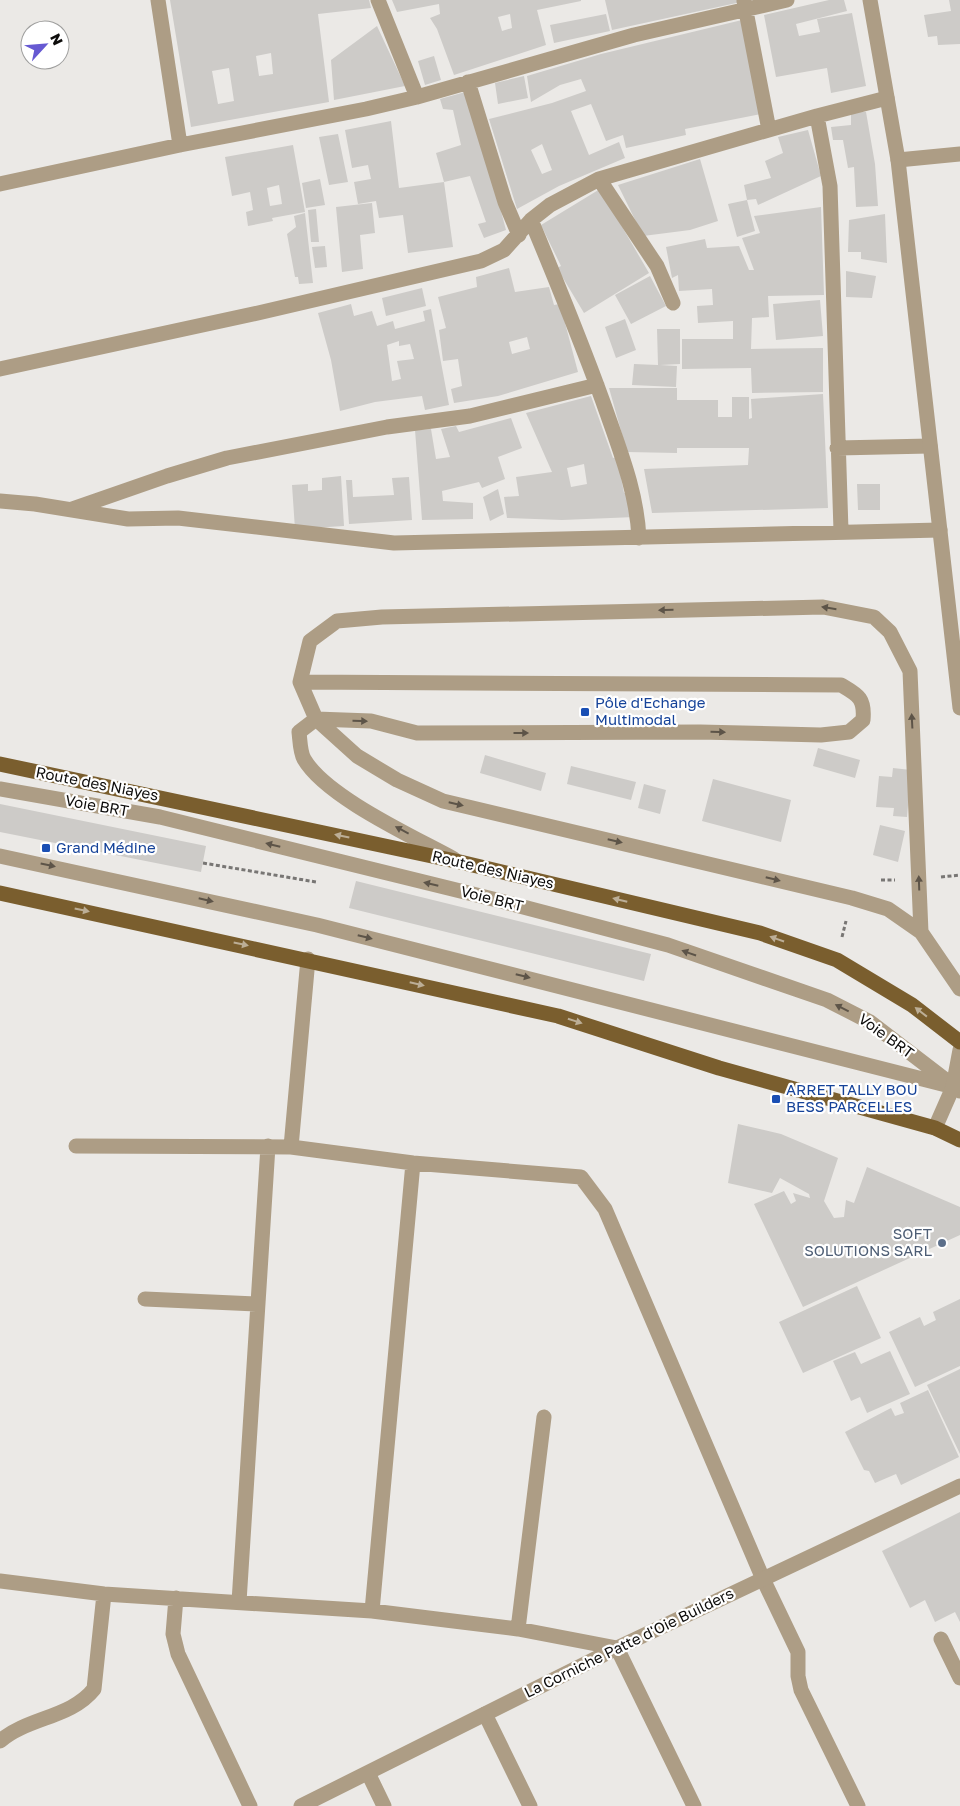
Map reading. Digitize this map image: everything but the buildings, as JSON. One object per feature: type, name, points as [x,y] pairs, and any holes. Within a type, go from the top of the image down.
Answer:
[{"type":"main road","name":"Route des Niayes","points":[[0,764],[460,862],[760,933],[837,960],[912,1005],[960,1042]]},
{"type":"main road","points":[[0,893],[308,959],[558,1016],[719,1068],[935,1128],[960,1140]]},
{"type":"street","points":[[158,0],[180,145]]},
{"type":"street","points":[[378,0],[417,97]]},
{"type":"street","points":[[0,184],[180,145],[366,109],[417,97],[744,5],[787,0]]},
{"type":"street","points":[[870,0],[898,160],[960,708]]},
{"type":"street","points":[[744,5],[769,130]]},
{"type":"street","points":[[468,82],[505,202],[519,235]]},
{"type":"street","points":[[0,368],[258,313],[481,261],[504,250],[531,220],[550,205],[599,179],[817,116],[887,98]]},
{"type":"street","points":[[817,116],[830,186],[841,531]]},
{"type":"street","points":[[898,160],[960,154]]},
{"type":"street","points":[[599,179],[657,266],[673,302]]},
{"type":"street","points":[[531,220],[590,362],[631,482],[638,510],[640,538]]},
{"type":"street","points":[[69,510],[167,476],[227,458],[387,427],[470,416],[597,385]]},
{"type":"street","points":[[837,448],[930,446]]},
{"type":"street","points":[[0,501],[128,519],[178,518],[394,543],[940,530]]},
{"type":"street","points":[[921,932],[910,671],[890,632],[874,617],[823,607],[382,617],[337,620],[310,641],[300,682],[316,719],[357,756],[397,780],[443,801],[852,898],[888,909],[921,932],[960,989]]},
{"type":"street","points":[[300,682],[841,685],[859,695],[864,708],[862,720],[849,732],[821,735],[700,732],[417,734],[371,721],[316,719],[299,732],[302,757],[314,773],[352,802],[460,862]]},
{"type":"street","name":"Voie BRT","points":[[0,789],[160,817],[497,900],[668,946],[835,1004],[870,1022],[956,1089]]},
{"type":"street","name":"Voie BRT","points":[[0,856],[317,925],[595,994],[956,1089]]},
{"type":"street","points":[[291,1146],[308,959]]},
{"type":"street","points":[[935,1128],[956,1089],[960,1050]]},
{"type":"street","points":[[76,1146],[291,1146],[414,1163],[581,1177],[605,1209],[763,1579],[798,1652],[798,1676],[801,1690],[858,1806]]},
{"type":"street","points":[[238,1602],[268,1146]]},
{"type":"street","points":[[372,1611],[414,1163]]},
{"type":"street","points":[[145,1299],[258,1304]]},
{"type":"street","points":[[518,1629],[544,1417]]},
{"type":"street","name":"La Corniche Patte d'Oie Builders","points":[[301,1806],[618,1648],[960,1486]]},
{"type":"street","points":[[0,1581],[104,1594],[372,1611],[518,1629],[618,1648],[694,1806]]},
{"type":"street","points":[[0,1740],[27,1724],[85,1700],[94,1689],[104,1594]]},
{"type":"street","points":[[176,1598],[173,1634],[178,1654],[250,1806]]},
{"type":"street","points":[[941,1639],[960,1678]]},
{"type":"street","points":[[485,1714],[530,1806]]},
{"type":"street","points":[[368,1773],[384,1806]]},
{"type":"path","points":[[203,862],[325,884]]},
{"type":"place","name":"Pôle d'Echange Multimodal","points":[[585,712]]},
{"type":"place","name":"Grand Médine","points":[[46,848]]},
{"type":"place","name":"ARRET TALLY BOU BESS PARCELLES","points":[[776,1099]]},
{"type":"place","name":"SOFT SOLUTIONS SARL","points":[[942,1243]]}]
